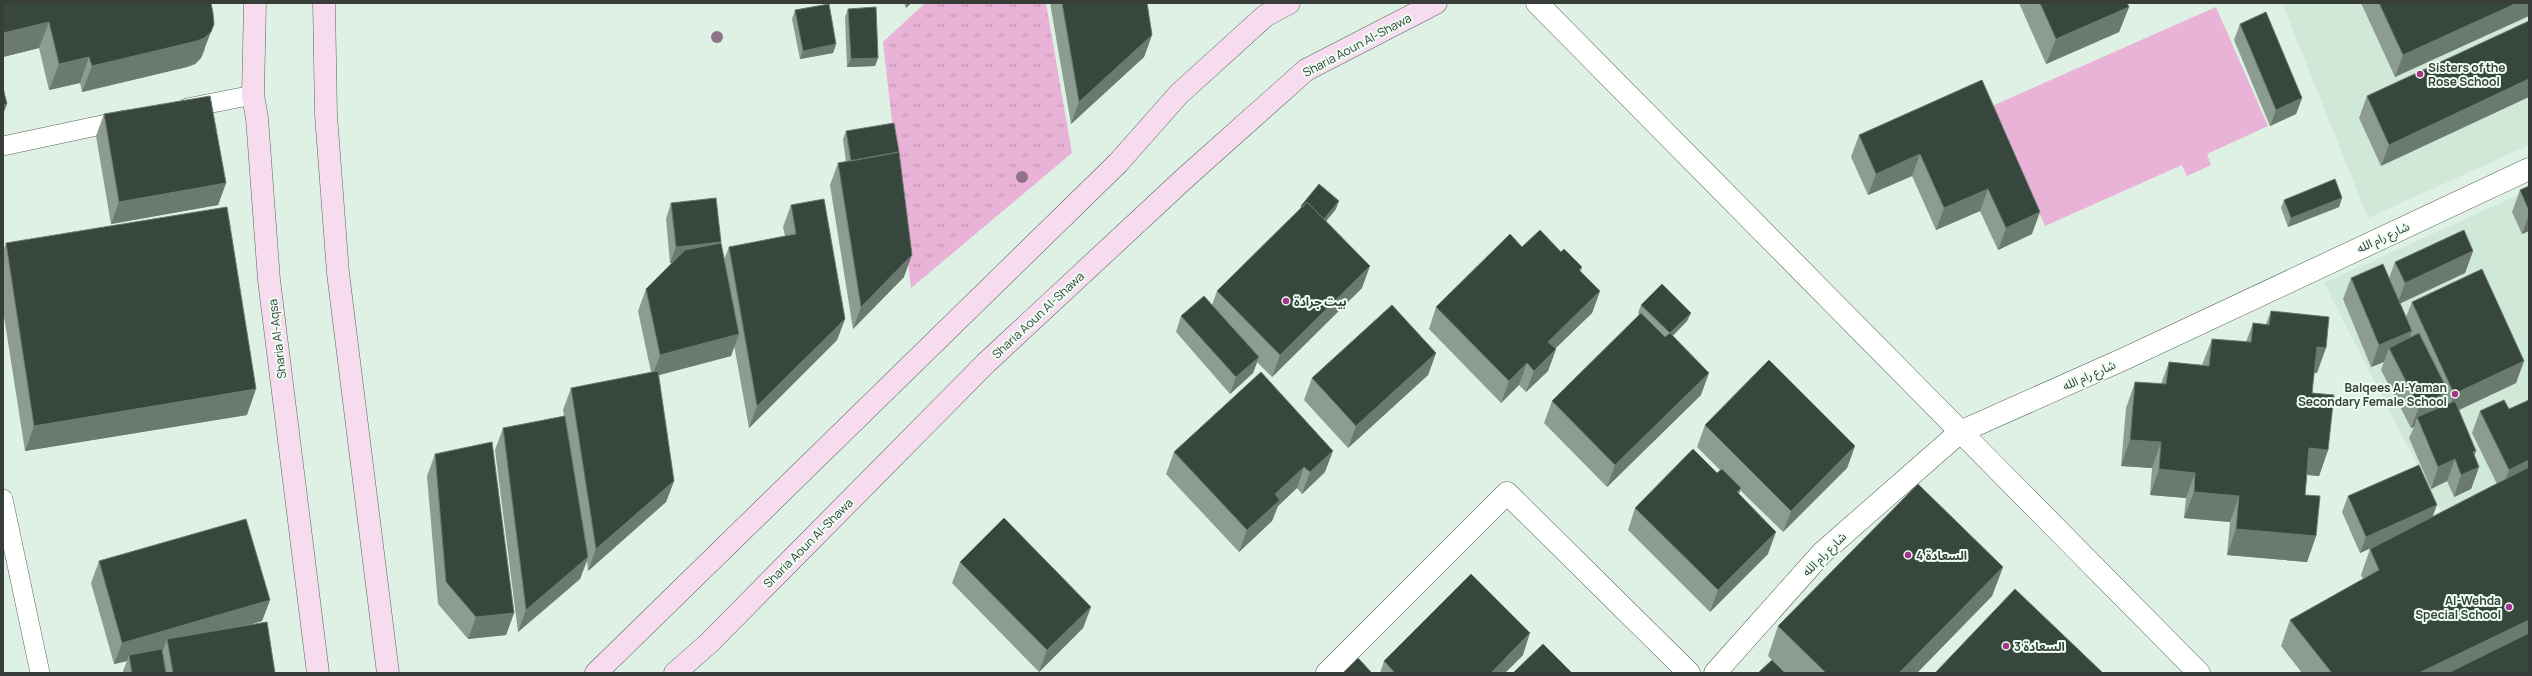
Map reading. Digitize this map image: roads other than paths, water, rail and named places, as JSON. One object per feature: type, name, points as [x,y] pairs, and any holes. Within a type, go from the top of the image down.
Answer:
[{"type":"main road","name":"Sharia Al-Aqsa","points":[[255,3],[253,95],[257,118],[269,280],[318,673]]},
{"type":"main road","points":[[324,3],[326,115],[338,273],[388,673]]},
{"type":"main road","points":[[596,673],[1118,162],[1179,94],[1263,10],[1289,3]]},
{"type":"main road","name":"Sharia Aoun Al-Shawa","points":[[679,672],[986,363],[1186,177],[1300,75],[1306,70],[1436,3]]},
{"type":"street","points":[[1537,3],[2199,673]]},
{"type":"street","name":"شارع رام الله","points":[[1715,673],[1822,553],[1960,432],[2124,359],[2529,169]]},
{"type":"street","points":[[1327,673],[1507,492],[1689,673]]},
{"type":"lane","points":[[169,111],[253,95]]},
{"type":"lane","points":[[3,146],[146,116]]},
{"type":"lane","points":[[3,499],[40,673]]},
{"type":"place","name":"Sisters of the Rose School","points":[[2420,74]]},
{"type":"place","name":"بيت جرادة","points":[[1286,301]]},
{"type":"place","name":"Balqees Al-Yaman Secondary Female School","points":[[2455,394]]},
{"type":"place","name":"السعادة 4","points":[[1908,555]]},
{"type":"place","name":"Al-Wehda Special School","points":[[2509,607]]},
{"type":"place","name":"السعادة 3","points":[[2006,646]]}]
